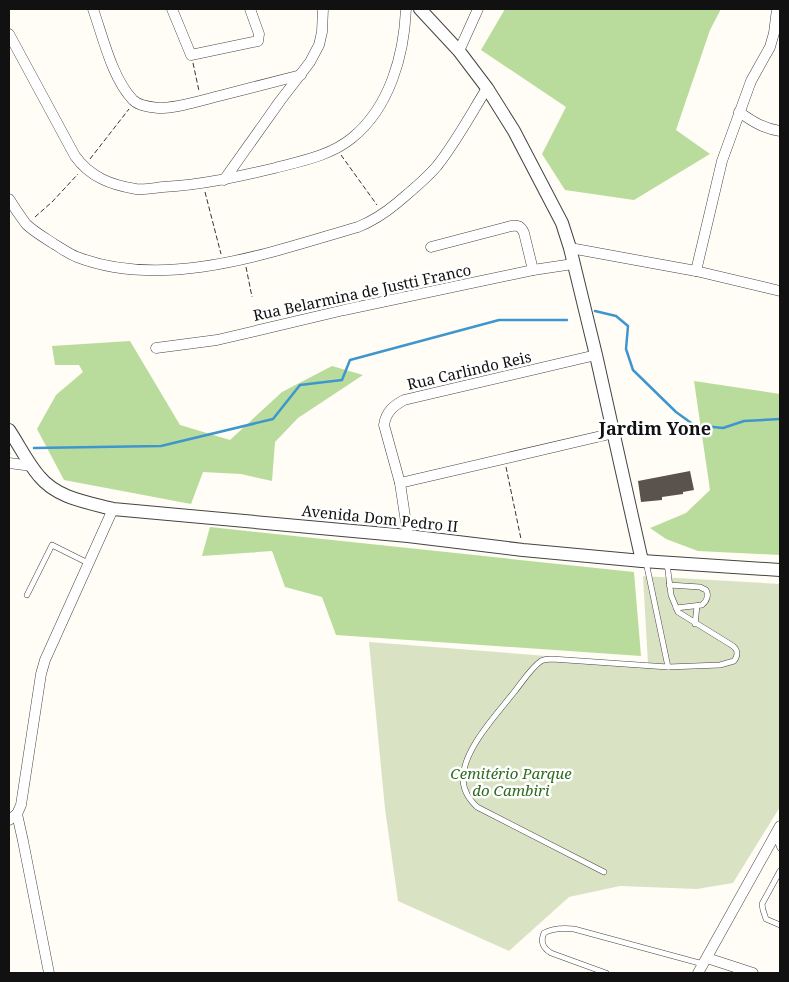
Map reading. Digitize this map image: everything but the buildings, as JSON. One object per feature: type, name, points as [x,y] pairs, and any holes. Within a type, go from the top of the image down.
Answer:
[{"type":"street","points":[[93,9],[117,75],[135,102],[143,106],[171,107],[300,75]]},
{"type":"street","points":[[172,9],[191,55],[257,42],[259,34],[250,9]]},
{"type":"street","points":[[224,180],[310,62],[319,45],[322,32],[323,9]]},
{"type":"street","points":[[9,34],[83,168],[104,181],[137,189],[202,184],[224,180],[309,159],[336,148],[353,137],[369,120],[383,99],[394,76],[402,53],[406,9]]},
{"type":"street","points":[[420,9],[459,51],[487,88],[514,131],[562,223],[570,248],[596,355],[644,562]]},
{"type":"street","points":[[459,51],[478,9]]},
{"type":"street","points":[[696,271],[714,193],[739,112],[751,81],[775,47],[774,32],[777,9]]},
{"type":"street","points":[[9,199],[27,225],[75,257],[106,266],[145,270],[189,268],[244,260],[372,222],[416,188],[436,166],[454,142],[487,88]]},
{"type":"street","points":[[739,112],[757,124],[770,129],[780,130]]},
{"type":"street","points":[[431,247],[511,226],[518,226],[522,228],[524,233],[533,270]]},
{"type":"street","points":[[570,248],[696,271],[780,291]]},
{"type":"street","name":"Rua Belarmina de Justti Franco","points":[[156,348],[216,340],[344,310],[533,270],[573,264]]},
{"type":"street","name":"Rua Carlindo Reis","points":[[408,536],[400,483],[384,425],[385,416],[394,406],[404,400],[596,355]]},
{"type":"street","name":"Avenida Dom Pedro II","points":[[9,430],[32,466],[48,485],[76,500],[113,509],[408,536],[644,562],[780,570]]},
{"type":"street","points":[[400,483],[614,433]]},
{"type":"street","points":[[9,463],[32,466]]},
{"type":"street","points":[[49,973],[23,841],[13,817],[21,805],[41,674],[45,660],[113,509]]},
{"type":"street","points":[[628,560],[639,547]]},
{"type":"street","points":[[753,973],[703,965],[780,826]]},
{"type":"lane","points":[[27,595],[52,546],[88,563]]},
{"type":"lane","points":[[644,562],[668,668]]},
{"type":"lane","points":[[604,872],[477,807],[468,799],[465,791],[463,779],[466,762],[492,720],[532,670],[544,660],[552,659],[668,668],[720,665],[734,661],[736,658],[736,648],[678,612],[669,586],[667,563]]},
{"type":"lane","points":[[669,586],[700,587],[706,590],[708,595],[705,603],[697,606],[676,608]]},
{"type":"lane","points":[[695,624],[697,606]]},
{"type":"lane","points":[[775,836],[780,848]]},
{"type":"lane","points":[[780,871],[762,904],[766,919],[780,925]]},
{"type":"lane","points":[[606,973],[566,960],[545,949],[542,939],[544,933],[550,929],[574,929],[703,965]]},
{"type":"path","points":[[191,55],[201,101]]},
{"type":"path","points":[[27,225],[52,202],[83,168],[135,102]]},
{"type":"path","points":[[336,148],[383,214]]},
{"type":"path","points":[[202,184],[224,263]]},
{"type":"path","points":[[244,260],[252,297]]},
{"type":"path","points":[[504,458],[523,550]]},
{"type":"green space","points":[[505,9],[721,9],[710,30],[676,130],[710,154],[634,200],[565,190],[542,154],[566,107],[481,50]]},
{"type":"green space","points":[[130,341],[180,425],[230,440],[282,392],[332,366],[363,375],[298,418],[275,442],[272,481],[241,474],[203,472],[191,504],[64,480],[37,429],[56,395],[83,372],[79,365],[55,365],[52,346]]},
{"type":"green space","points":[[694,381],[780,394],[780,555],[698,551],[666,539],[650,528],[686,513],[710,490]]},
{"type":"green space","points":[[210,527],[634,572],[641,656],[336,635],[322,597],[285,587],[272,551],[202,556]]},
{"type":"green space","name":"Cemitério Parque do Cambiri","points":[[643,576],[780,584],[780,807],[733,883],[697,889],[620,886],[569,897],[509,951],[398,901],[385,809],[369,642],[648,664]]},
{"type":"waterway","points":[[595,311],[616,316],[628,326],[626,349],[633,370],[676,412],[694,425],[723,428],[744,421],[780,419]]},
{"type":"waterway","points":[[34,448],[161,446],[273,419],[300,385],[342,380],[350,360],[499,320],[567,320]]},
{"type":"district","name":"Jardim Yone","points":[[655,428]]}]
